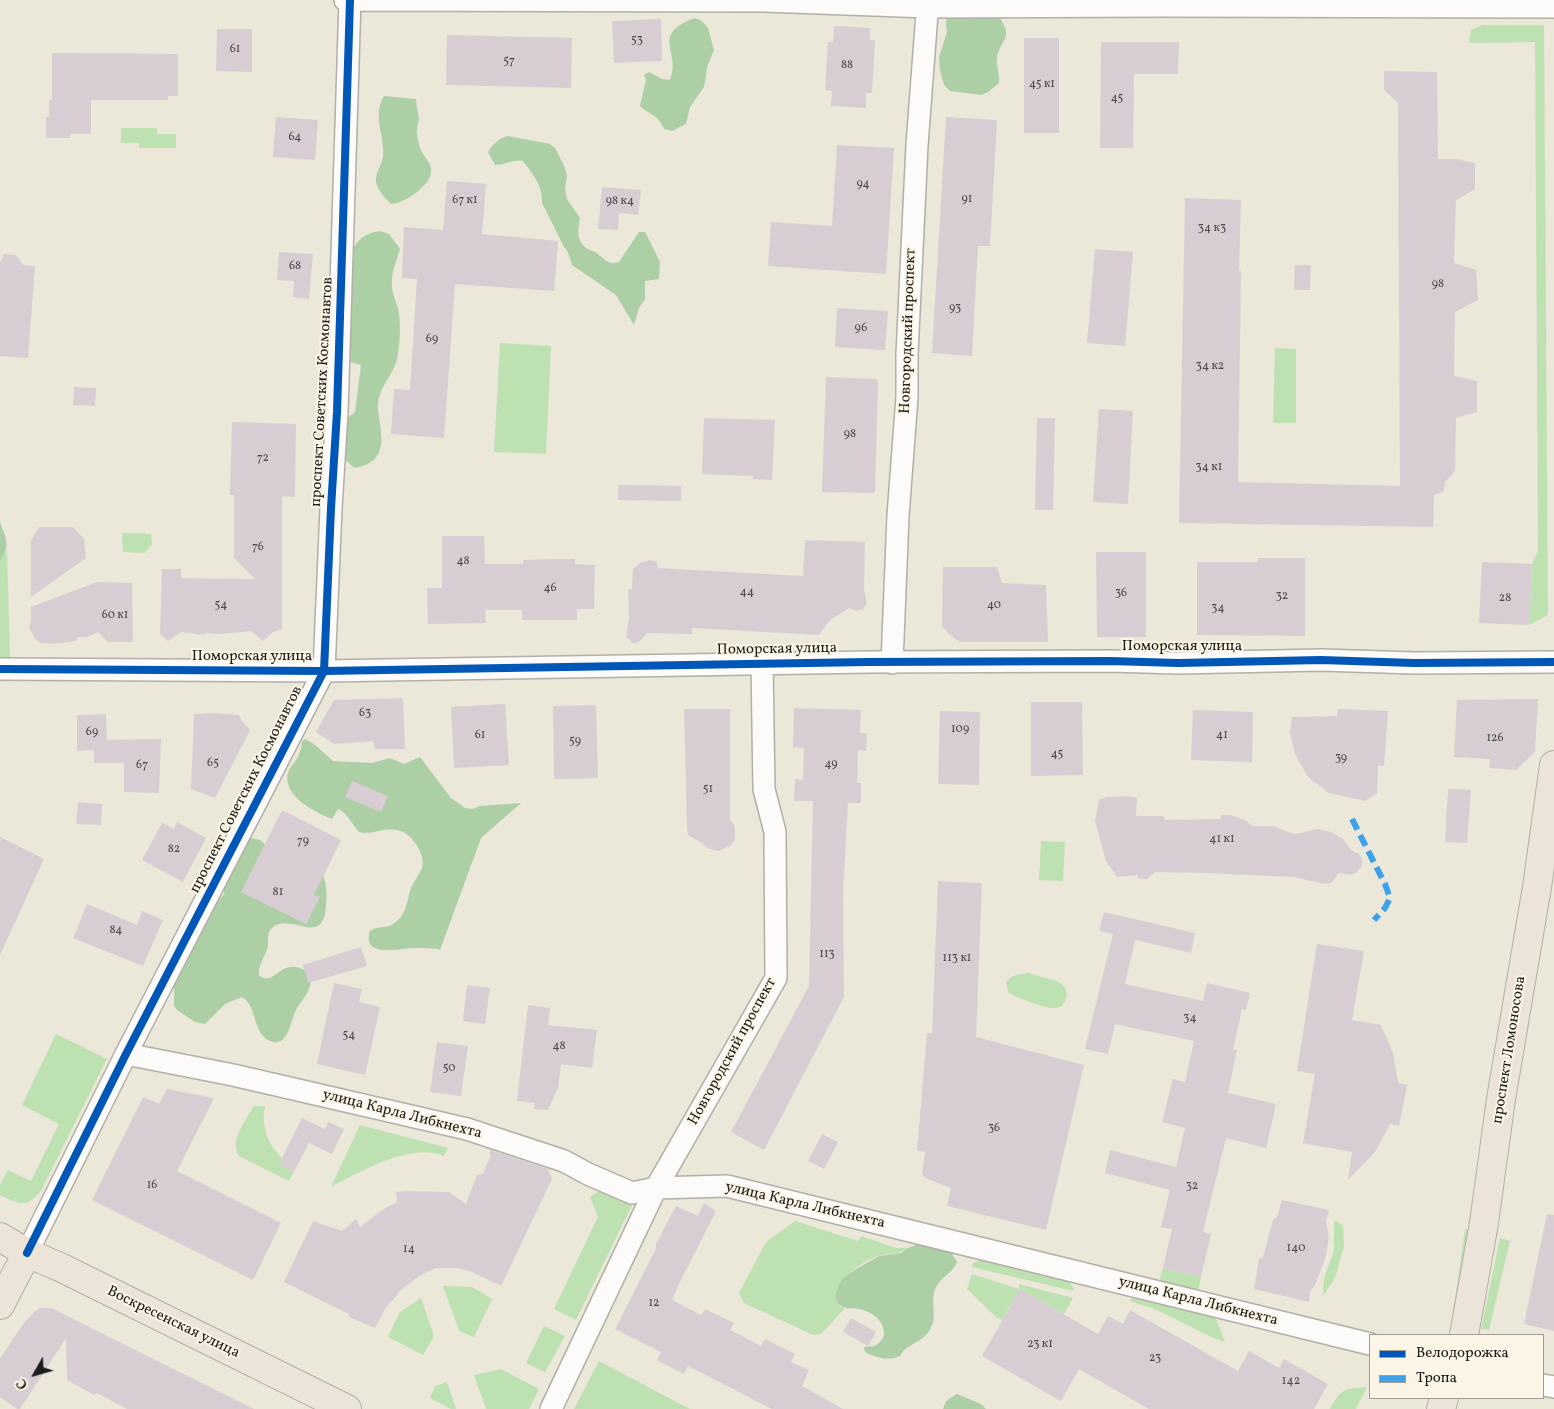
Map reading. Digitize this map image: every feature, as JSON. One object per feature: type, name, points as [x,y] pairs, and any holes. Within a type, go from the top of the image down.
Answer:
[{"type":"main road","name":"проспект Ломоносова","points":[[1464,1334],[1484,1223],[1502,1099],[1536,897],[1554,765]]},
{"type":"main road","name":"Воскресенская улица","points":[[0,1237],[27,1253],[60,1267],[347,1409]]},
{"type":"main road","name":"проспект Советских Космонавтов","points":[[0,1305],[27,1253]]},
{"type":"street","points":[[345,0],[1554,7]]},
{"type":"street","name":"проспект Советских Космонавтов","points":[[27,1253],[126,1054],[324,671],[337,412],[350,0]]},
{"type":"street","name":"Новгородский проспект","points":[[892,663],[897,524],[907,397],[907,354],[917,145],[928,4]]},
{"type":"street","name":"Поморская улица","points":[[0,669],[324,671],[1095,661],[1178,663],[1252,660],[1338,660],[1414,663],[1554,662]]},
{"type":"street","name":"Новгородский проспект","points":[[551,1409],[656,1188],[776,978],[775,832],[764,789],[762,664]]},
{"type":"street","name":"улица Карла Либкнехта","points":[[126,1054],[234,1074],[467,1129],[564,1161],[588,1174],[632,1193],[656,1188],[727,1186],[1369,1344]]},
{"type":"green space","points":[[948,14],[999,17],[1004,24],[1006,35],[997,58],[999,83],[988,92],[981,95],[950,91],[944,85],[939,57],[947,32]]},
{"type":"green space","points":[[695,18],[702,21],[708,28],[714,50],[708,64],[704,87],[690,107],[686,124],[672,131],[664,129],[656,117],[640,106],[646,80],[644,75],[649,72],[662,79],[670,80],[673,70],[670,38],[673,31],[681,24]]},
{"type":"green space","points":[[1482,25],[1544,25],[1548,615],[1529,625],[1532,564],[1538,551],[1535,42],[1469,43],[1471,30]]},
{"type":"green space","points":[[384,96],[416,99],[419,118],[417,131],[420,148],[431,168],[430,177],[422,188],[403,201],[391,204],[384,197],[376,182],[383,156],[379,111]]},
{"type":"green space","points":[[121,128],[157,128],[157,134],[176,134],[176,148],[139,148],[139,143],[121,143]]},
{"type":"green space","points":[[508,136],[550,144],[555,148],[567,176],[565,188],[567,199],[580,218],[579,238],[586,248],[607,261],[612,263],[619,262],[639,232],[645,232],[660,262],[659,279],[645,281],[645,299],[639,308],[634,325],[616,295],[572,265],[568,252],[542,203],[539,186],[523,161],[495,165],[488,152],[496,142]]},
{"type":"green space","points":[[380,231],[389,234],[400,249],[392,277],[393,292],[400,319],[399,348],[397,361],[379,396],[378,410],[381,447],[373,461],[355,468],[343,454],[338,425],[355,412],[361,365],[344,360],[350,256],[357,242],[369,234]]},
{"type":"green space","points":[[500,343],[551,346],[546,454],[494,452]]},
{"type":"green space","points":[[1275,348],[1296,349],[1296,423],[1273,423]]},
{"type":"green space","points":[[0,522],[6,537],[6,546],[0,561]]},
{"type":"green space","points":[[122,533],[151,534],[152,544],[145,553],[123,552]]},
{"type":"green space","points":[[7,550],[10,657],[0,657],[0,561]]},
{"type":"green space","points":[[305,739],[314,744],[333,761],[372,763],[390,758],[404,764],[420,757],[451,798],[465,808],[472,809],[480,806],[521,803],[481,838],[440,950],[416,948],[385,950],[372,946],[369,940],[370,931],[391,925],[401,917],[411,888],[422,868],[421,853],[411,838],[403,832],[391,829],[370,833],[359,832],[347,816],[338,809],[332,819],[316,812],[300,801],[293,794],[287,779],[289,770],[301,749],[302,741]]},
{"type":"green space","points":[[251,838],[260,840],[267,846],[323,875],[327,894],[324,919],[319,925],[305,927],[288,923],[279,924],[272,928],[269,933],[268,947],[260,965],[259,975],[267,978],[282,970],[293,967],[310,972],[311,978],[309,988],[296,1010],[288,1032],[281,1041],[276,1042],[270,1041],[260,1032],[251,1007],[242,997],[225,1004],[205,1024],[195,1022],[174,1006],[174,983],[210,912],[224,894],[223,877],[246,840]]},
{"type":"green space","points":[[1041,841],[1065,842],[1063,881],[1039,880]]},
{"type":"green space","points":[[1028,973],[1057,981],[1064,986],[1067,995],[1062,1005],[1055,1008],[1046,1007],[1008,992],[1006,982],[1008,980],[1016,975]]},
{"type":"green space","points":[[56,1034],[107,1059],[41,1191],[36,1197],[26,1203],[12,1201],[0,1195],[0,1185],[8,1170],[31,1181],[59,1124],[22,1105]]},
{"type":"green space","points":[[254,1106],[265,1106],[264,1121],[266,1134],[272,1146],[282,1158],[279,1164],[294,1172],[289,1181],[239,1156],[236,1150],[237,1137]]},
{"type":"green space","points":[[360,1125],[448,1148],[444,1156],[431,1153],[416,1153],[386,1161],[331,1187]]},
{"type":"green space","points":[[602,1189],[628,1198],[632,1205],[576,1320],[554,1309],[598,1217],[590,1197]]},
{"type":"green space","points":[[1334,1220],[1343,1225],[1344,1246],[1335,1278],[1323,1296],[1324,1278],[1334,1251]]},
{"type":"green space","points":[[795,1221],[858,1241],[861,1236],[896,1248],[908,1248],[897,1253],[872,1258],[852,1271],[841,1282],[835,1295],[840,1306],[845,1308],[821,1334],[813,1335],[744,1303],[739,1293],[766,1242]]},
{"type":"green space","points":[[1465,1229],[1474,1231],[1459,1329],[1451,1328]]},
{"type":"green space","points":[[1500,1238],[1510,1241],[1489,1330],[1481,1329]]},
{"type":"green space","points":[[919,1244],[951,1252],[957,1262],[938,1284],[934,1293],[932,1326],[926,1335],[906,1349],[900,1356],[886,1359],[869,1354],[865,1352],[864,1347],[875,1346],[880,1342],[884,1336],[883,1327],[872,1314],[840,1305],[835,1295],[839,1284],[843,1278],[879,1256],[901,1253]]},
{"type":"green space","points":[[985,1258],[1066,1277],[1074,1289],[1073,1291],[972,1267],[973,1263]]},
{"type":"green space","points":[[1163,1268],[1201,1277],[1199,1288],[1193,1295],[1162,1287],[1160,1277]]},
{"type":"green space","points":[[972,1274],[1019,1289],[1019,1284],[1073,1298],[1064,1314],[1020,1289],[1002,1320],[996,1317],[967,1289]]},
{"type":"green space","points":[[443,1286],[472,1287],[492,1299],[474,1337],[459,1331]]},
{"type":"green space","points":[[1134,1291],[1213,1312],[1225,1342],[1157,1310],[1130,1301]]},
{"type":"green space","points":[[421,1298],[434,1336],[423,1355],[388,1337],[400,1312]]},
{"type":"green space","points":[[544,1326],[565,1336],[545,1372],[526,1363]]},
{"type":"green space","points":[[599,1361],[690,1409],[574,1409]]},
{"type":"green space","points":[[501,1369],[539,1389],[529,1409],[486,1409],[474,1375]]},
{"type":"green space","points":[[447,1382],[456,1409],[451,1409],[430,1398],[435,1386]]},
{"type":"green space","points":[[1367,1387],[1356,1409],[1330,1409],[1337,1397],[1344,1391]]},
{"type":"green space","points":[[957,1394],[981,1404],[986,1409],[943,1409],[946,1401]]},
{"type":"building","points":[[661,19],[662,61],[614,63],[612,21]]},
{"type":"building","points":[[834,26],[870,28],[870,40],[875,40],[872,93],[866,93],[866,108],[831,106],[832,91],[825,90],[828,42],[833,42]]},
{"type":"building","points":[[217,29],[252,29],[252,72],[216,71]]},
{"type":"building","points":[[447,35],[572,38],[571,88],[446,85]]},
{"type":"building","points":[[1024,38],[1059,38],[1059,133],[1024,133]]},
{"type":"building","points":[[1101,42],[1179,42],[1178,74],[1134,74],[1133,148],[1100,148]]},
{"type":"building","points":[[52,53],[178,54],[178,96],[168,96],[168,100],[91,100],[91,134],[70,134],[70,138],[46,138],[46,117],[49,117],[49,100],[52,100]]},
{"type":"building","points":[[1384,71],[1437,72],[1438,159],[1456,159],[1475,163],[1475,189],[1456,200],[1454,263],[1476,270],[1478,300],[1455,312],[1454,376],[1477,381],[1477,412],[1456,418],[1455,471],[1445,482],[1444,491],[1434,495],[1433,527],[1179,523],[1185,198],[1241,200],[1238,482],[1400,486],[1398,103],[1384,90]]},
{"type":"building","points":[[276,117],[318,120],[315,160],[273,157]]},
{"type":"building","points":[[946,117],[997,120],[990,246],[978,246],[972,356],[932,353]]},
{"type":"building","points":[[837,145],[894,148],[886,274],[768,266],[771,222],[832,226]]},
{"type":"building","points":[[447,181],[486,184],[482,234],[558,241],[554,291],[455,284],[444,438],[391,434],[394,389],[410,390],[417,279],[402,278],[404,227],[443,230]]},
{"type":"building","points":[[602,187],[641,190],[638,215],[619,213],[618,230],[598,229]]},
{"type":"building","points":[[1095,249],[1133,252],[1125,346],[1087,343]]},
{"type":"building","points":[[279,252],[313,254],[309,299],[293,297],[294,281],[277,280]]},
{"type":"building","points":[[4,254],[16,255],[23,265],[35,266],[28,358],[0,356],[0,263]]},
{"type":"building","points":[[1295,265],[1311,265],[1310,290],[1294,290]]},
{"type":"building","points":[[837,308],[888,311],[885,350],[835,347]]},
{"type":"building","points":[[826,377],[878,379],[875,493],[822,492]]},
{"type":"building","points":[[74,387],[96,388],[95,406],[73,405]]},
{"type":"building","points":[[1099,409],[1133,411],[1128,504],[1093,502]]},
{"type":"building","points":[[704,418],[775,420],[772,480],[753,479],[753,476],[702,474]]},
{"type":"building","points":[[1037,418],[1055,418],[1053,510],[1035,510]]},
{"type":"building","points":[[232,422],[296,424],[295,497],[282,496],[282,629],[273,632],[263,641],[251,631],[221,634],[206,633],[204,635],[181,632],[168,641],[160,634],[162,569],[181,569],[181,578],[255,579],[234,558],[234,495],[230,495]]},
{"type":"building","points":[[618,485],[681,486],[681,501],[618,500]]},
{"type":"building","points":[[39,527],[73,527],[84,539],[86,558],[31,597],[31,540]]},
{"type":"building","points":[[442,536],[484,536],[485,564],[523,564],[523,560],[575,559],[575,564],[595,565],[594,609],[577,609],[577,620],[522,620],[522,610],[485,610],[486,623],[428,624],[427,588],[442,588]]},
{"type":"building","points":[[805,540],[865,542],[864,590],[867,603],[863,609],[857,611],[849,608],[830,620],[819,635],[692,628],[692,634],[647,633],[640,641],[634,644],[626,637],[629,618],[628,590],[632,589],[633,569],[640,563],[650,560],[657,562],[658,568],[803,576]]},
{"type":"building","points":[[1096,552],[1146,552],[1146,637],[1097,637]]},
{"type":"building","points":[[1258,558],[1305,558],[1305,636],[1197,635],[1197,562],[1258,562]]},
{"type":"building","points":[[1482,562],[1532,564],[1529,625],[1479,623]]},
{"type":"building","points":[[943,567],[997,567],[1002,583],[1046,585],[1048,642],[960,642],[942,626]]},
{"type":"building","points":[[97,582],[132,583],[133,642],[108,642],[98,632],[87,637],[78,637],[76,641],[49,644],[41,643],[35,639],[29,628],[31,607]]},
{"type":"building","points":[[403,698],[405,749],[375,749],[373,741],[334,744],[316,732],[334,700]]},
{"type":"building","points":[[1538,699],[1535,752],[1516,770],[1489,768],[1490,759],[1454,757],[1457,700]]},
{"type":"building","points":[[1031,702],[1082,702],[1083,775],[1031,776]]},
{"type":"building","points":[[505,704],[509,765],[454,768],[451,707]]},
{"type":"building","points":[[596,705],[598,778],[554,779],[553,706]]},
{"type":"building","points":[[794,708],[861,710],[860,733],[867,733],[866,751],[858,750],[857,783],[861,783],[861,803],[848,803],[843,893],[844,997],[764,1150],[731,1132],[809,986],[813,801],[794,801],[795,779],[803,780],[804,748],[793,747]]},
{"type":"building","points":[[684,709],[730,709],[730,819],[734,825],[735,839],[731,845],[719,851],[707,848],[688,835]]},
{"type":"building","points":[[1338,709],[1388,711],[1384,766],[1378,765],[1377,793],[1365,801],[1329,793],[1308,777],[1295,754],[1290,733],[1292,717],[1337,716]]},
{"type":"building","points":[[1193,710],[1253,712],[1252,762],[1191,760]]},
{"type":"building","points":[[940,711],[980,712],[979,785],[938,784]]},
{"type":"building","points":[[106,714],[107,740],[161,739],[159,793],[124,792],[124,763],[94,763],[94,750],[77,751],[77,715]]},
{"type":"building","points":[[194,714],[239,715],[250,730],[215,798],[191,789]]},
{"type":"building","points":[[352,781],[388,796],[381,812],[345,797]]},
{"type":"building","points":[[1448,789],[1471,790],[1467,843],[1445,842]]},
{"type":"building","points":[[1126,796],[1137,798],[1136,816],[1163,816],[1165,820],[1220,819],[1221,815],[1231,815],[1253,826],[1273,826],[1296,834],[1318,829],[1331,832],[1343,839],[1351,850],[1359,854],[1362,859],[1362,866],[1356,873],[1350,875],[1339,873],[1331,883],[1325,884],[1293,877],[1207,873],[1155,872],[1147,879],[1138,878],[1138,875],[1117,877],[1106,861],[1095,821],[1099,800],[1107,797]]},
{"type":"building","points":[[78,802],[102,804],[101,825],[76,824]]},
{"type":"building","points":[[282,810],[341,840],[314,895],[320,897],[306,924],[241,892]]},
{"type":"building","points":[[177,822],[206,838],[183,882],[142,860],[162,823],[174,829]]},
{"type":"building","points":[[0,837],[44,859],[0,955]]},
{"type":"building","points":[[938,881],[982,883],[976,1037],[1084,1065],[1046,1230],[947,1206],[951,1188],[925,1178],[922,1174],[925,1152],[917,1151],[927,1033],[932,1033]]},
{"type":"building","points":[[87,904],[137,925],[142,911],[163,920],[143,966],[73,938]]},
{"type":"building","points":[[1104,912],[1195,933],[1191,953],[1135,940],[1125,984],[1203,1001],[1207,983],[1250,993],[1246,1010],[1242,1009],[1233,1049],[1237,1050],[1228,1093],[1276,1104],[1266,1148],[1226,1138],[1203,1232],[1211,1234],[1201,1277],[1163,1268],[1172,1229],[1161,1227],[1170,1190],[1105,1173],[1110,1150],[1176,1167],[1185,1128],[1162,1122],[1173,1079],[1185,1082],[1194,1041],[1115,1024],[1108,1054],[1085,1049],[1113,934],[1099,931]]},
{"type":"building","points":[[1317,944],[1364,951],[1352,1020],[1381,1025],[1393,1053],[1398,1083],[1407,1085],[1399,1126],[1390,1124],[1375,1152],[1348,1180],[1352,1152],[1303,1143],[1315,1074],[1297,1071]]},
{"type":"building","points":[[361,947],[367,966],[308,983],[303,965]]},
{"type":"building","points":[[334,983],[362,989],[359,1002],[380,1007],[365,1075],[317,1064]]},
{"type":"building","points":[[467,985],[490,988],[485,1024],[463,1021]]},
{"type":"building","points":[[528,1005],[550,1008],[548,1025],[597,1030],[592,1068],[561,1064],[558,1088],[548,1110],[534,1109],[535,1103],[517,1101]]},
{"type":"building","points":[[437,1042],[468,1046],[461,1096],[430,1092]]},
{"type":"building","points":[[167,1089],[214,1098],[177,1171],[281,1223],[253,1280],[92,1200],[143,1097],[159,1104]]},
{"type":"building","points":[[302,1118],[325,1129],[328,1122],[344,1129],[332,1154],[309,1143],[294,1172],[279,1164]]},
{"type":"building","points":[[822,1134],[838,1142],[824,1169],[808,1161]]},
{"type":"building","points":[[490,1150],[548,1169],[552,1179],[501,1286],[470,1271],[457,1268],[436,1268],[419,1276],[401,1290],[385,1309],[375,1328],[349,1317],[349,1314],[284,1282],[313,1221],[342,1231],[356,1219],[360,1227],[382,1210],[397,1202],[396,1192],[404,1191],[449,1192],[466,1204],[477,1175],[483,1174],[490,1157]]},
{"type":"building","points":[[1282,1200],[1329,1210],[1326,1221],[1329,1238],[1326,1256],[1316,1283],[1310,1292],[1309,1302],[1254,1289],[1259,1259],[1263,1257],[1273,1220],[1277,1217]]},
{"type":"building","points":[[704,1203],[716,1211],[672,1300],[701,1315],[705,1309],[734,1323],[730,1330],[761,1346],[765,1339],[795,1354],[791,1362],[809,1370],[802,1386],[843,1409],[772,1409],[688,1366],[684,1374],[670,1367],[657,1360],[661,1352],[615,1329],[676,1206],[698,1216]]},
{"type":"building","points":[[1547,1214],[1554,1215],[1554,1331],[1524,1324]]},
{"type":"building","points":[[1020,1289],[1098,1334],[1108,1316],[1123,1324],[1130,1310],[1238,1371],[1249,1351],[1279,1368],[1284,1359],[1328,1384],[1314,1409],[1149,1409],[1079,1369],[1061,1401],[982,1356]]},
{"type":"building","points":[[40,1308],[51,1308],[254,1409],[127,1409],[97,1393],[94,1395],[67,1380],[66,1338],[20,1409],[17,1409],[0,1397],[0,1359],[23,1324]]},
{"type":"building","points":[[851,1318],[876,1332],[868,1346],[843,1332]]},
{"type":"marked path","points":[[1352,819],[1385,884],[1390,898],[1385,908],[1374,920]]},
{"type":"cycle path","points":[[27,1253],[126,1054],[324,671],[337,412],[350,0]]},
{"type":"cycle path","points":[[0,669],[324,671],[868,662],[1110,661],[1178,663],[1321,660],[1414,663],[1554,662]]}]
